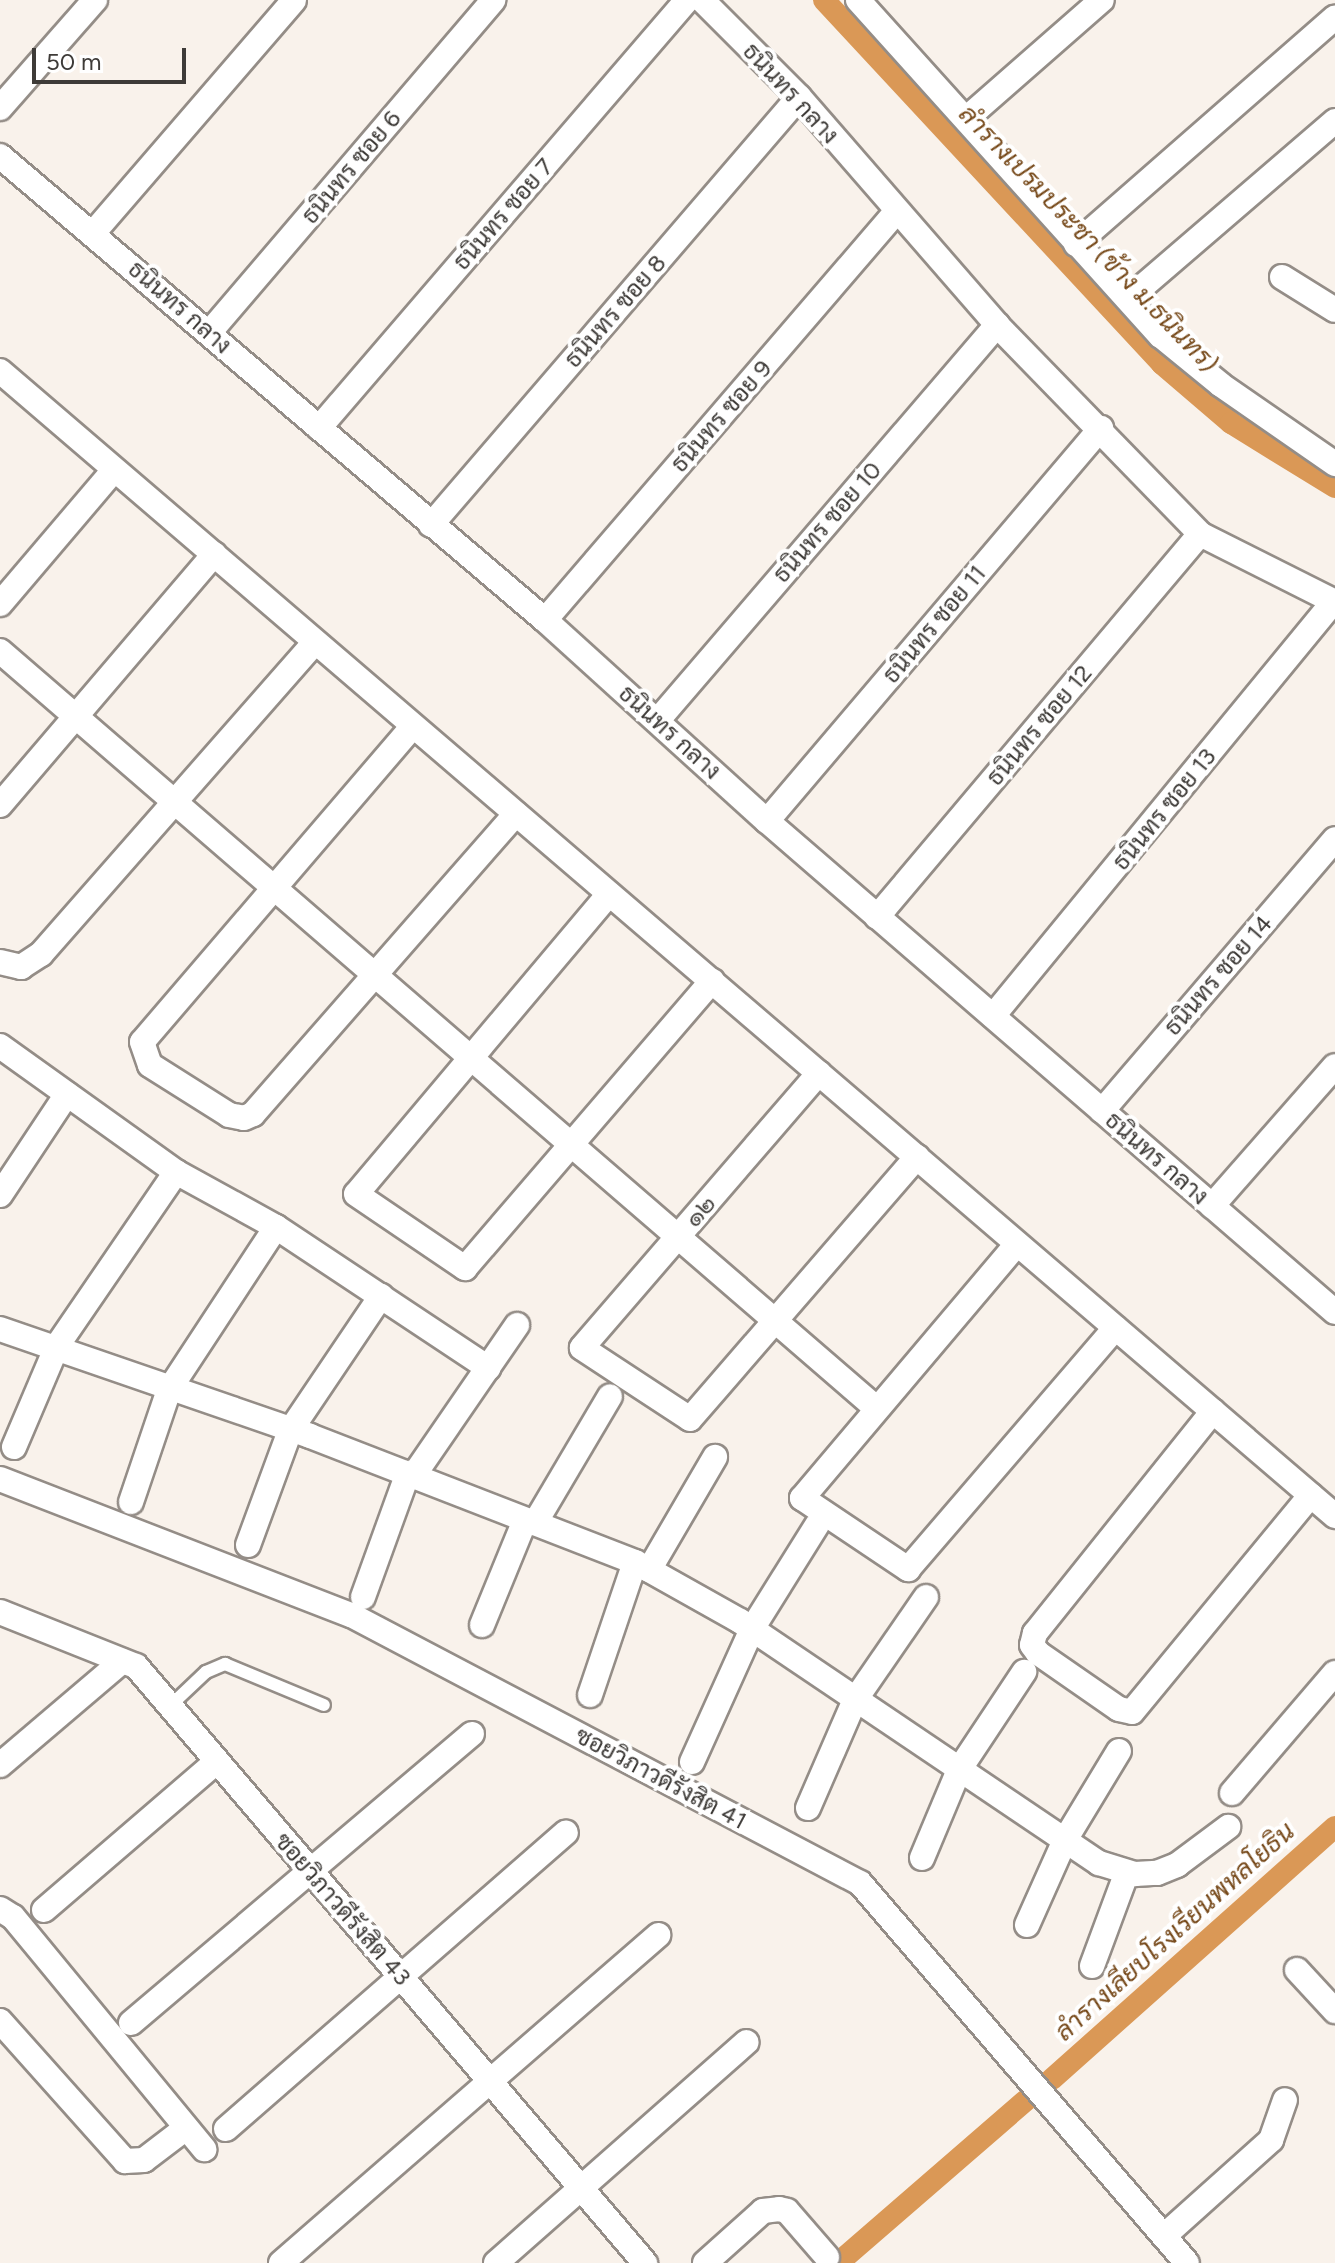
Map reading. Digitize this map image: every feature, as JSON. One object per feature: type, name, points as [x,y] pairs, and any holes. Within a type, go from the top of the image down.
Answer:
[{"type":"street","points":[[0,108],[95,0]]},
{"type":"street","points":[[94,232],[294,0]]},
{"type":"street","name":"ธนินทร ซอย 6","points":[[209,333],[493,0]]},
{"type":"street","name":"ธนินทร ซอย 7","points":[[319,428],[687,0]]},
{"type":"street","name":"ธนินทร กลาง","points":[[702,0],[799,97],[997,325],[1101,428],[1200,534],[1335,602]]},
{"type":"street","points":[[858,0],[967,118],[1076,244],[1193,364],[1335,464]]},
{"type":"street","points":[[967,118],[1102,0]]},
{"type":"street","points":[[1076,244],[1335,17]]},
{"type":"street","name":"ธนินทร ซอย 8","points":[[431,525],[799,97]]},
{"type":"street","points":[[1128,299],[1335,121]]},
{"type":"street","name":"ธนินทร กลาง","points":[[0,156],[94,232],[545,620],[767,821],[1212,1206],[1332,1303]]},
{"type":"street","name":"ธนินทร ซอย 9","points":[[545,620],[896,212]]},
{"type":"street","points":[[1282,277],[1332,305]]},
{"type":"street","name":"ธนินทร ซอย 10","points":[[658,720],[997,325]]},
{"type":"street","points":[[4,384],[214,554],[1335,1516]]},
{"type":"street","name":"ธนินทร ซอย 11","points":[[767,821],[1101,428]]},
{"type":"street","points":[[0,604],[114,470]]},
{"type":"street","name":"ธนินทร ซอย 12","points":[[877,917],[1200,534]]},
{"type":"street","points":[[0,805],[214,554]]},
{"type":"street","name":"ธนินทร ซอย 13","points":[[993,1016],[1335,602]]},
{"type":"street","points":[[0,962],[21,967],[41,954],[315,642]]},
{"type":"street","points":[[0,651],[876,1408]]},
{"type":"street","points":[[413,726],[142,1042],[150,1065],[229,1115],[244,1118],[263,1106],[516,814]]},
{"type":"street","name":"ธนินทร ซอย 14","points":[[1102,1111],[1335,839]]},
{"type":"street","points":[[609,894],[356,1194],[465,1268],[712,981]]},
{"type":"street","points":[[0,1046],[176,1172],[276,1227],[488,1368]]},
{"type":"street","points":[[1212,1206],[1335,1066]]},
{"type":"street","name":"๑๒","points":[[777,1322],[690,1419],[582,1348],[819,1073]]},
{"type":"street","points":[[0,1195],[67,1094]]},
{"type":"street","points":[[777,1322],[917,1157]]},
{"type":"street","points":[[14,1447],[57,1346],[176,1172]]},
{"type":"street","points":[[131,1502],[169,1390],[276,1227]]},
{"type":"street","points":[[1017,1244],[802,1498],[908,1569],[1115,1328]]},
{"type":"street","points":[[248,1545],[290,1431],[381,1296]]},
{"type":"street","points":[[363,1597],[411,1474],[517,1325]]},
{"type":"street","points":[[0,1329],[57,1346],[169,1390],[411,1474],[642,1566],[752,1629],[1099,1863],[1127,1872],[1157,1873],[1177,1865],[1228,1827]]},
{"type":"street","points":[[482,1625],[530,1522],[610,1396]]},
{"type":"street","points":[[1213,1411],[1035,1633],[1032,1645],[1038,1653],[1119,1709],[1132,1712],[1311,1495]]},
{"type":"street","points":[[590,1695],[642,1566],[715,1457]]},
{"type":"street","name":"ซอยวิภาวดีรังสิต 41","points":[[0,1479],[351,1615],[860,1883],[1174,2254]]},
{"type":"street","points":[[692,1762],[752,1629],[817,1525]]},
{"type":"street","points":[[808,1808],[855,1700],[926,1597]]},
{"type":"street","name":"ซอยวิภาวดีรังสิต 43","points":[[0,1612],[136,1666],[645,2263]]},
{"type":"street","points":[[0,1765],[122,1661]]},
{"type":"street","points":[[922,1858],[959,1770],[1024,1672]]},
{"type":"street","points":[[1232,1793],[1335,1673]]},
{"type":"street","points":[[131,2023],[472,1734]]},
{"type":"street","points":[[1027,1925],[1065,1840],[1119,1751]]},
{"type":"street","points":[[44,1910],[217,1761]]},
{"type":"street","points":[[226,2129],[566,1832]]},
{"type":"street","points":[[1092,1966],[1127,1872]]},
{"type":"street","points":[[0,1909],[13,1917],[204,2149]]},
{"type":"street","points":[[281,2263],[658,1935]]},
{"type":"street","points":[[1297,1970],[1335,2011]]},
{"type":"street","points":[[0,2021],[125,2161],[144,2160],[186,2128]]},
{"type":"street","points":[[496,2263],[747,2042]]},
{"type":"street","points":[[1174,2254],[1271,2140],[1285,2100]]},
{"type":"street","points":[[705,2263],[763,2211],[779,2209],[827,2257]]},
{"type":"lane","points":[[170,1706],[206,1672],[225,1664],[324,1705]]},
{"type":"waterway","name":"ลำรางเปรมประชา (ข้าง ม.ธนินทร)","points":[[824,0],[1162,364],[1231,423],[1335,487]]},
{"type":"waterway","name":"ลำรางเลียบโรงเรียนพหลโยธิน","points":[[1052,2079],[1335,1827]]},
{"type":"waterway","name":"ลำรางเลียบโรงเรียนพหลโยธิน","points":[[838,2263],[1026,2100]]}]
